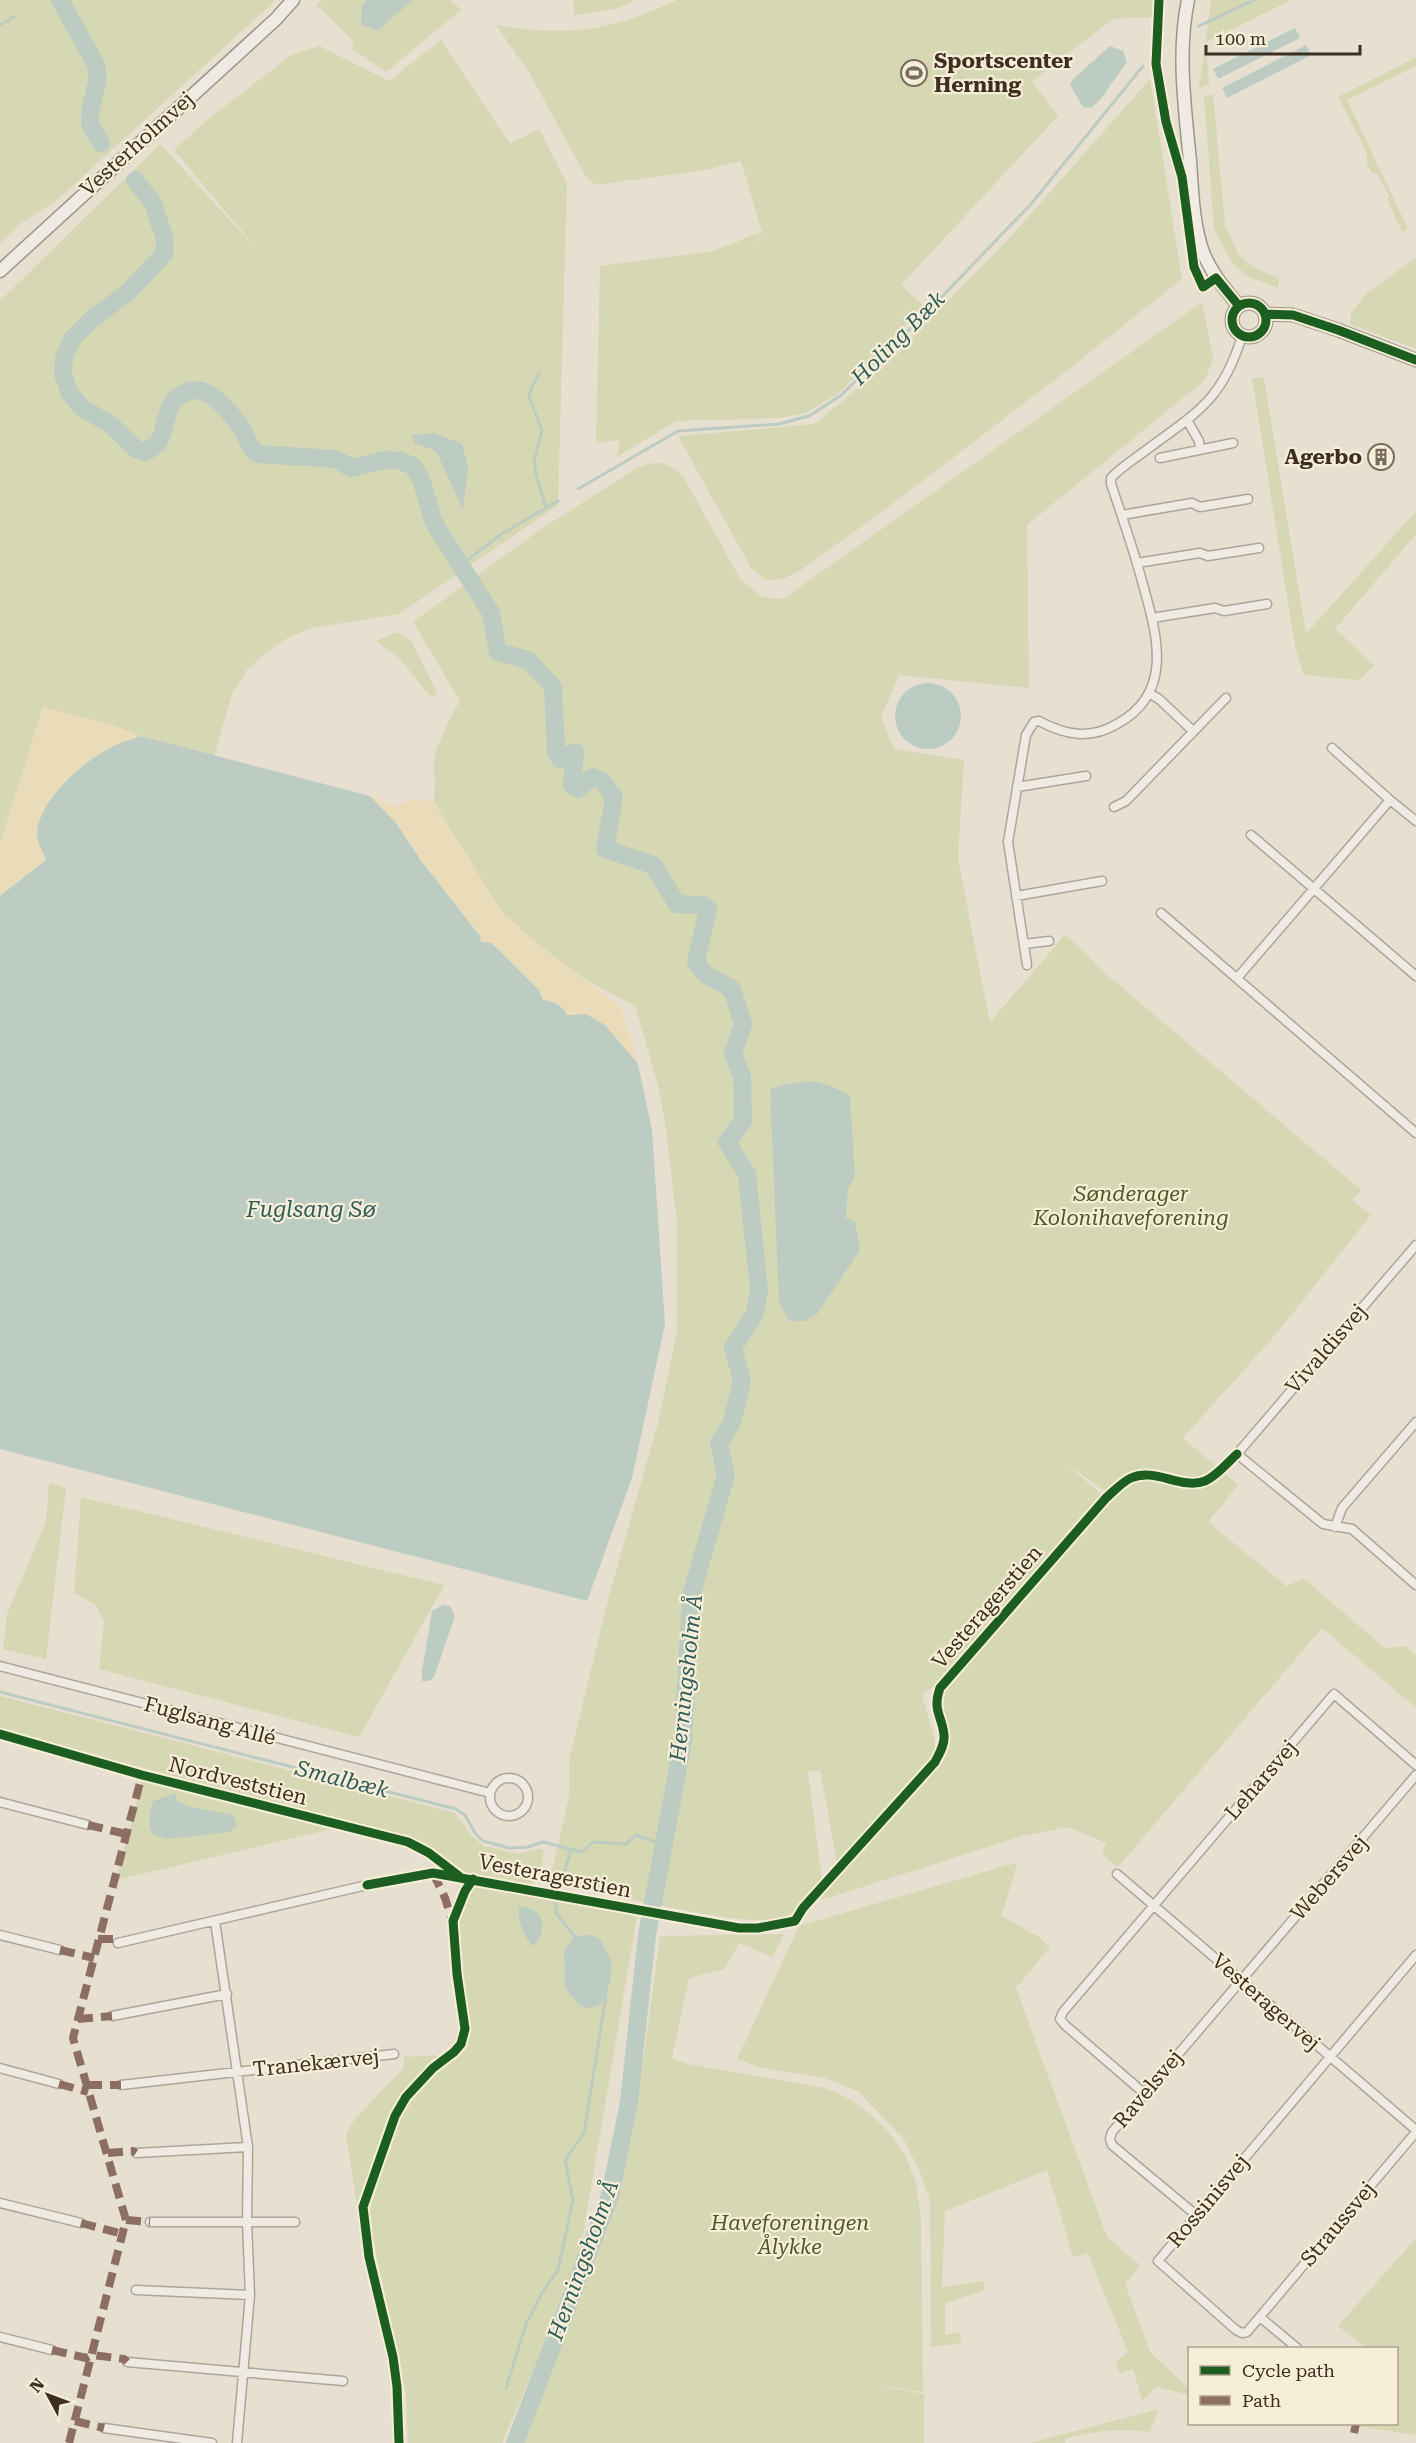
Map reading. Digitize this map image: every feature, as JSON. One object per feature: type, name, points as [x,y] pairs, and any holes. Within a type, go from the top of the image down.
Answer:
[{"type":"street","name":"Vesterholmvej","points":[[0,271],[276,19],[293,0]]},
{"type":"street","name":"Vesterholmvej","points":[[276,19],[302,0]]},
{"type":"street","points":[[1188,0],[1183,28],[1182,62],[1198,236],[1216,278],[1239,306]]},
{"type":"street","points":[[1203,287],[1216,278]]},
{"type":"street","points":[[1266,314],[1266,324],[1261,333],[1252,337],[1242,336],[1235,331],[1231,322],[1233,313],[1247,302],[1256,304],[1266,314],[1293,315],[1416,360]]},
{"type":"street","points":[[1027,965],[1008,842],[1026,735],[1034,722],[1039,721],[1070,734],[1086,735],[1101,732],[1126,719],[1149,693],[1155,678],[1158,647],[1152,618],[1111,484],[1112,478],[1187,420],[1215,394],[1233,365],[1242,336]]},
{"type":"street","points":[[1187,420],[1199,441],[1200,449]]},
{"type":"street","points":[[1160,458],[1233,442]]},
{"type":"street","points":[[1122,514],[1192,503],[1202,506],[1248,499]]},
{"type":"street","points":[[1137,563],[1259,548]]},
{"type":"street","points":[[1152,618],[1215,608],[1224,611],[1267,604]]},
{"type":"street","points":[[1149,693],[1159,699],[1193,731]]},
{"type":"street","points":[[1114,807],[1126,801],[1226,698]]},
{"type":"street","points":[[1332,748],[1416,821]]},
{"type":"street","points":[[1017,788],[1086,777]]},
{"type":"street","points":[[1238,977],[1390,800]]},
{"type":"street","points":[[1251,835],[1416,976]]},
{"type":"street","points":[[1016,896],[1102,881]]},
{"type":"street","points":[[1161,913],[1238,977],[1416,1134]]},
{"type":"street","points":[[1024,944],[1049,940]]},
{"type":"street","name":"Vivaldisvej","points":[[1335,1527],[1323,1524],[1237,1454],[1416,1245]]},
{"type":"street","points":[[1416,1422],[1342,1508],[1335,1527],[1352,1529],[1416,1585]]},
{"type":"street","name":"Fuglsang Allé","points":[[0,1666],[490,1793]]},
{"type":"street","name":"Leharsvej","points":[[1153,1905],[1334,1694],[1416,1765]]},
{"type":"street","name":"Webersvej","points":[[1240,1980],[1416,1775]]},
{"type":"street","points":[[510,1779],[523,1786],[527,1800],[520,1813],[503,1816],[494,1809],[490,1793],[495,1784],[510,1779]]},
{"type":"street","points":[[0,1802],[88,1825]]},
{"type":"street","name":"Vesteragervej","points":[[1117,1874],[1416,2131]]},
{"type":"street","points":[[118,1943],[367,1885]]},
{"type":"street","points":[[1145,2094],[1060,2019],[1063,2012],[1153,1905]]},
{"type":"street","name":"Tranekærvej","points":[[215,1920],[248,2146],[247,2222],[250,2295],[237,2443]]},
{"type":"street","points":[[0,1935],[60,1950]]},
{"type":"street","name":"Rossinisvej","points":[[1242,2333],[1158,2262],[1416,1955]]},
{"type":"street","name":"Ravelsvej","points":[[1196,2215],[1112,2145],[1110,2139],[1112,2132],[1240,1980]]},
{"type":"street","points":[[112,2016],[226,1994]]},
{"type":"street","name":"Tranekærvej","points":[[121,2085],[394,2054]]},
{"type":"street","points":[[0,2068],[59,2084]]},
{"type":"street","name":"Straussvej","points":[[1242,2333],[1247,2332],[1260,2317],[1416,2131]]},
{"type":"street","points":[[136,2153],[248,2146]]},
{"type":"street","points":[[0,2202],[81,2223]]},
{"type":"street","points":[[150,2222],[295,2222]]},
{"type":"street","points":[[136,2290],[250,2295]]},
{"type":"street","points":[[1260,2317],[1295,2347]]},
{"type":"street","points":[[0,2337],[52,2350]]},
{"type":"street","points":[[127,2362],[343,2381]]},
{"type":"street","points":[[104,2428],[212,2443]]},
{"type":"green space","points":[[0,0],[276,0],[56,201],[20,224],[0,243]]},
{"type":"green space","points":[[323,0],[450,0],[461,10],[386,72],[352,49],[353,40],[316,5]]},
{"type":"green space","points":[[573,0],[636,0],[615,9],[574,15]]},
{"type":"green space","points":[[677,0],[1154,0],[1154,17],[1113,19],[1032,81],[1058,116],[901,285],[924,306],[839,393],[806,413],[780,418],[676,421],[617,457],[620,440],[596,443],[600,266],[713,251],[761,232],[751,250],[762,232],[741,161],[705,170],[596,185],[586,177],[530,74],[496,25],[546,31],[589,29],[631,19]]},
{"type":"green space","points":[[1211,0],[1291,0],[1206,42],[1209,85],[1199,88]]},
{"type":"green space","points":[[441,40],[510,144],[539,129],[567,183],[558,505],[399,614],[311,628],[286,639],[264,654],[247,670],[232,694],[214,756],[43,707],[0,844],[0,301],[160,144],[261,254],[174,150],[208,119],[293,54],[320,46],[389,81]]},
{"type":"green space","points":[[1416,57],[1416,66],[1347,100],[1408,229],[1402,232],[1387,199],[1389,196],[1378,175],[1371,172],[1367,163],[1367,153],[1338,97]]},
{"type":"green space","points":[[1150,79],[1182,279],[1064,373],[883,511],[798,572],[782,579],[765,580],[751,568],[678,436],[815,424],[886,365],[1014,233]]},
{"type":"green space","points":[[1213,94],[1225,225],[1239,255],[1253,267],[1279,278],[1278,288],[1247,276],[1231,261],[1214,228],[1204,97]]},
{"type":"green space","points":[[1416,258],[1416,349],[1350,324],[1351,313],[1367,293]]},
{"type":"green space","name":"Sønderager Kolonihaveforening","points":[[1202,302],[1213,358],[1205,380],[1027,525],[1029,688],[899,675],[881,717],[894,749],[964,760],[958,859],[990,1022],[1065,935],[1099,968],[1361,1190],[1352,1200],[1371,1215],[1277,1333],[1183,1438],[1238,1485],[1208,1522],[1286,1586],[1304,1579],[1385,1648],[1405,1646],[1416,1655],[1416,1708],[1322,1628],[1118,1867],[1102,1854],[1106,1843],[1068,1827],[1022,1836],[813,1901],[933,1768],[941,1755],[944,1734],[939,1700],[943,1688],[1112,1496],[1066,1463],[1103,1496],[933,1687],[922,1695],[934,1737],[935,1752],[837,1863],[820,1770],[808,1772],[822,1879],[792,1913],[771,1920],[711,1915],[550,1880],[569,1796],[569,1760],[608,1600],[659,1419],[677,1330],[677,1224],[659,1089],[635,1006],[584,979],[534,941],[501,911],[433,801],[437,749],[460,701],[413,622],[541,529],[639,467],[652,463],[667,465],[683,476],[741,580],[762,597],[783,599]]},
{"type":"green space","points":[[1252,378],[1264,378],[1306,634],[1416,511],[1416,534],[1335,629],[1374,665],[1359,680],[1304,675],[1295,646]]},
{"type":"green space","points":[[397,632],[412,642],[437,693],[434,697],[429,695],[401,660],[376,641]]},
{"type":"green space","points":[[49,1483],[66,1488],[46,1659],[3,1649],[7,1614],[46,1522]]},
{"type":"green space","points":[[81,1497],[444,1586],[359,1737],[99,1669],[104,1622],[96,1605],[74,1593]]},
{"type":"green space","points":[[0,1696],[455,1813],[471,1835],[484,1846],[518,1854],[538,1849],[544,1850],[539,1872],[534,1881],[525,1886],[468,1874],[426,1845],[408,1838],[0,1730]]},
{"type":"green space","points":[[142,1781],[161,1784],[332,1829],[116,1880]]},
{"type":"green space","points":[[1018,1862],[1001,1916],[1039,1937],[1050,1947],[1016,1988],[1107,2237],[1140,2265],[1125,2284],[1150,2352],[1188,2388],[1188,2395],[1157,2387],[1142,2400],[1133,2369],[1119,2374],[1116,2361],[1128,2352],[1088,2253],[1073,2257],[1047,2170],[945,2211],[942,2287],[984,2281],[985,2290],[945,2303],[945,2335],[960,2332],[961,2343],[931,2347],[930,2201],[920,2172],[903,2138],[858,2091],[821,2077],[760,2068],[737,2059],[799,1926]]},
{"type":"green space","points":[[474,1887],[512,1889],[637,1916],[578,2265],[502,2443],[408,2443],[406,2396],[368,2218],[368,2204],[398,2119],[421,2085],[460,2050],[468,2031],[458,1917]],"holes":[[[600,1939],[612,1962],[607,1998],[565,1987],[564,1951]]]},
{"type":"green space","name":"Haveforeningen Ålykke","points":[[784,1934],[773,1957],[739,1943],[725,1969],[689,1978],[672,2058],[688,2064],[825,2088],[846,2097],[868,2112],[888,2131],[906,2157],[916,2183],[921,2219],[923,2392],[866,2383],[924,2394],[924,2443],[511,2443],[548,2382],[599,2246],[645,2049],[660,1936]]},
{"type":"green space","points":[[437,2055],[440,2058],[422,2072],[395,2106],[377,2146],[358,2210],[346,2136],[350,2125],[404,2067],[404,2057]]},
{"type":"green space","points":[[1416,2238],[1416,2435],[1350,2425],[1398,2425],[1398,2347],[1366,2347],[1338,2326]]},
{"type":"green space","points":[[1159,2409],[1150,2432],[1108,2431],[1066,2438],[1065,2443],[1030,2443]]},
{"type":"sand","points":[[43,707],[113,725],[140,736],[102,752],[90,760],[54,794],[39,821],[37,834],[46,860],[0,896],[0,845]]},
{"type":"sand","points":[[370,796],[382,799],[394,807],[408,800],[433,801],[501,911],[534,941],[621,1007],[638,1064],[605,1025],[586,1014],[567,1015],[554,1002],[542,999],[498,949],[491,943],[481,942],[480,936],[422,862],[396,823]]},
{"type":"water","points":[[368,0],[412,0],[378,31],[361,24],[362,5]]},
{"type":"water","points":[[1295,28],[1300,38],[1218,79],[1213,69]]},
{"type":"water","points":[[1306,45],[1311,55],[1227,98],[1222,88]]},
{"type":"water","points":[[1110,46],[1123,51],[1127,62],[1100,100],[1091,108],[1083,107],[1070,85],[1073,79]]},
{"type":"water","points":[[434,433],[462,444],[468,466],[463,510],[436,451],[414,443],[412,435]]},
{"type":"water","points":[[928,683],[941,686],[951,693],[958,703],[961,716],[958,729],[951,739],[941,746],[928,749],[915,746],[905,739],[898,729],[895,716],[898,703],[905,693],[915,686]]},
{"type":"water","name":"Fuglsang Sø","points":[[140,736],[370,796],[396,823],[422,862],[480,936],[481,942],[491,943],[498,949],[539,990],[542,999],[557,1004],[567,1015],[586,1014],[605,1025],[638,1064],[652,1130],[665,1324],[632,1478],[587,1601],[0,1449],[0,896],[46,860],[37,837],[39,821],[45,808],[65,782],[102,752]]},
{"type":"water","points":[[813,1081],[829,1085],[850,1096],[855,1177],[848,1188],[846,1218],[855,1222],[860,1250],[817,1314],[805,1321],[789,1321],[779,1302],[770,1089]]},
{"type":"water","points":[[443,1605],[450,1606],[455,1616],[434,1677],[429,1681],[422,1681],[432,1611]]},
{"type":"water","points":[[176,1793],[176,1800],[187,1806],[233,1815],[237,1825],[230,1832],[167,1839],[153,1835],[149,1818],[153,1801]]},
{"type":"water","points":[[519,1906],[534,1910],[541,1919],[541,1934],[532,1946],[521,1927]]},
{"type":"water","points":[[592,1935],[600,1939],[612,1962],[606,1998],[598,2006],[585,2008],[579,2005],[565,1987],[564,1951],[575,1936]]},
{"type":"waterway","name":"Herningsholm Å","points":[[60,0],[95,63],[98,77],[90,112],[90,124],[101,143]]},
{"type":"waterway","name":"Holing Bæk","points":[[1199,26],[1254,0]]},
{"type":"waterway","points":[[0,25],[14,17]]},
{"type":"waterway","name":"Holing Bæk","points":[[578,489],[678,431],[779,424],[809,416],[840,396],[930,309],[1031,204],[1143,66]]},
{"type":"waterway","name":"Herningsholm Å","points":[[135,180],[153,203],[165,240],[164,254],[127,293],[91,320],[72,339],[64,358],[63,374],[69,392],[82,408],[110,424],[136,449],[145,452],[159,441],[168,412],[175,400],[189,391],[197,390],[211,395],[227,410],[257,454],[336,459],[351,468],[385,460],[401,461],[413,466],[421,479],[434,523],[491,613],[498,652],[528,660],[553,687],[556,751],[560,759],[575,752],[572,785],[578,789],[593,777],[603,782],[614,797],[605,849],[653,865],[677,904],[703,905],[708,909],[696,962],[706,975],[732,989],[743,1024],[733,1054],[742,1076],[743,1121],[727,1142],[747,1174],[759,1290],[755,1313],[733,1348],[742,1381],[732,1422],[719,1443],[726,1475],[691,1596],[683,1741],[647,1935],[629,2102],[610,2196],[515,2443]]},
{"type":"waterway","points":[[539,374],[529,397],[542,430],[534,462],[546,508]]},
{"type":"waterway","name":"Holing Bæk","points":[[461,565],[500,535],[558,501]]},
{"type":"waterway","name":"Smalbæk","points":[[0,1692],[456,1809],[465,1815],[475,1833],[483,1841],[509,1848],[528,1847],[543,1842],[582,1852],[593,1842],[626,1844],[636,1835],[663,1845]]},
{"type":"waterway","points":[[560,1886],[571,1850]]},
{"type":"waterway","points":[[556,1903],[556,1913],[575,1937]]},
{"type":"waterway","points":[[506,2388],[526,2324],[542,2293],[558,2270],[573,2200],[565,2160],[584,2133],[606,1996]]},
{"type":"marked path","points":[[69,2443],[126,2220],[73,2038],[142,1775]]},
{"type":"marked path","points":[[88,1825],[126,1834]]},
{"type":"marked path","points":[[433,1873],[452,1920]]},
{"type":"marked path","points":[[98,1939],[115,1939],[118,1943]]},
{"type":"marked path","points":[[60,1950],[94,1958]]},
{"type":"marked path","points":[[78,2019],[112,2016]]},
{"type":"marked path","points":[[59,2084],[88,2092]]},
{"type":"marked path","points":[[87,2085],[121,2085]]},
{"type":"marked path","points":[[108,2153],[133,2151],[136,2153]]},
{"type":"marked path","points":[[126,2220],[150,2222]]},
{"type":"marked path","points":[[81,2223],[123,2234]]},
{"type":"marked path","points":[[52,2350],[86,2358],[92,2355],[124,2359],[127,2362]]},
{"type":"marked path","points":[[75,2421],[104,2428]]},
{"type":"marked path","points":[[1354,2433],[1356,2425]]},
{"type":"cycle path","points":[[1159,0],[1156,64],[1166,122],[1182,177],[1194,267],[1203,287],[1216,278],[1239,306]]},
{"type":"cycle path","points":[[1249,303],[1261,308],[1266,320],[1261,332],[1249,337],[1237,332],[1232,320],[1237,308],[1249,303]]},
{"type":"cycle path","points":[[1266,314],[1293,315],[1416,360]]},
{"type":"cycle path","name":"Vesteragerstien","points":[[367,1885],[433,1873],[739,1928],[758,1928],[795,1921],[803,1908],[935,1762],[944,1739],[937,1708],[940,1688],[1106,1498],[1124,1482],[1140,1475],[1159,1476],[1187,1483],[1205,1481],[1218,1473],[1237,1454]]},
{"type":"cycle path","name":"Nordveststien","points":[[0,1734],[142,1775],[408,1842],[429,1853],[459,1876]]},
{"type":"cycle path","name":"Vesteragerstien","points":[[399,2443],[397,2387],[393,2357],[369,2257],[363,2207],[395,2116],[406,2097],[433,2068],[461,2044],[465,2029],[457,1974],[453,1921],[465,1891],[473,1879]]},
{"type":"place","name":"Sportscenter Herning","points":[[914,73]]},
{"type":"place","name":"Agerbo","points":[[1381,457]]}]
